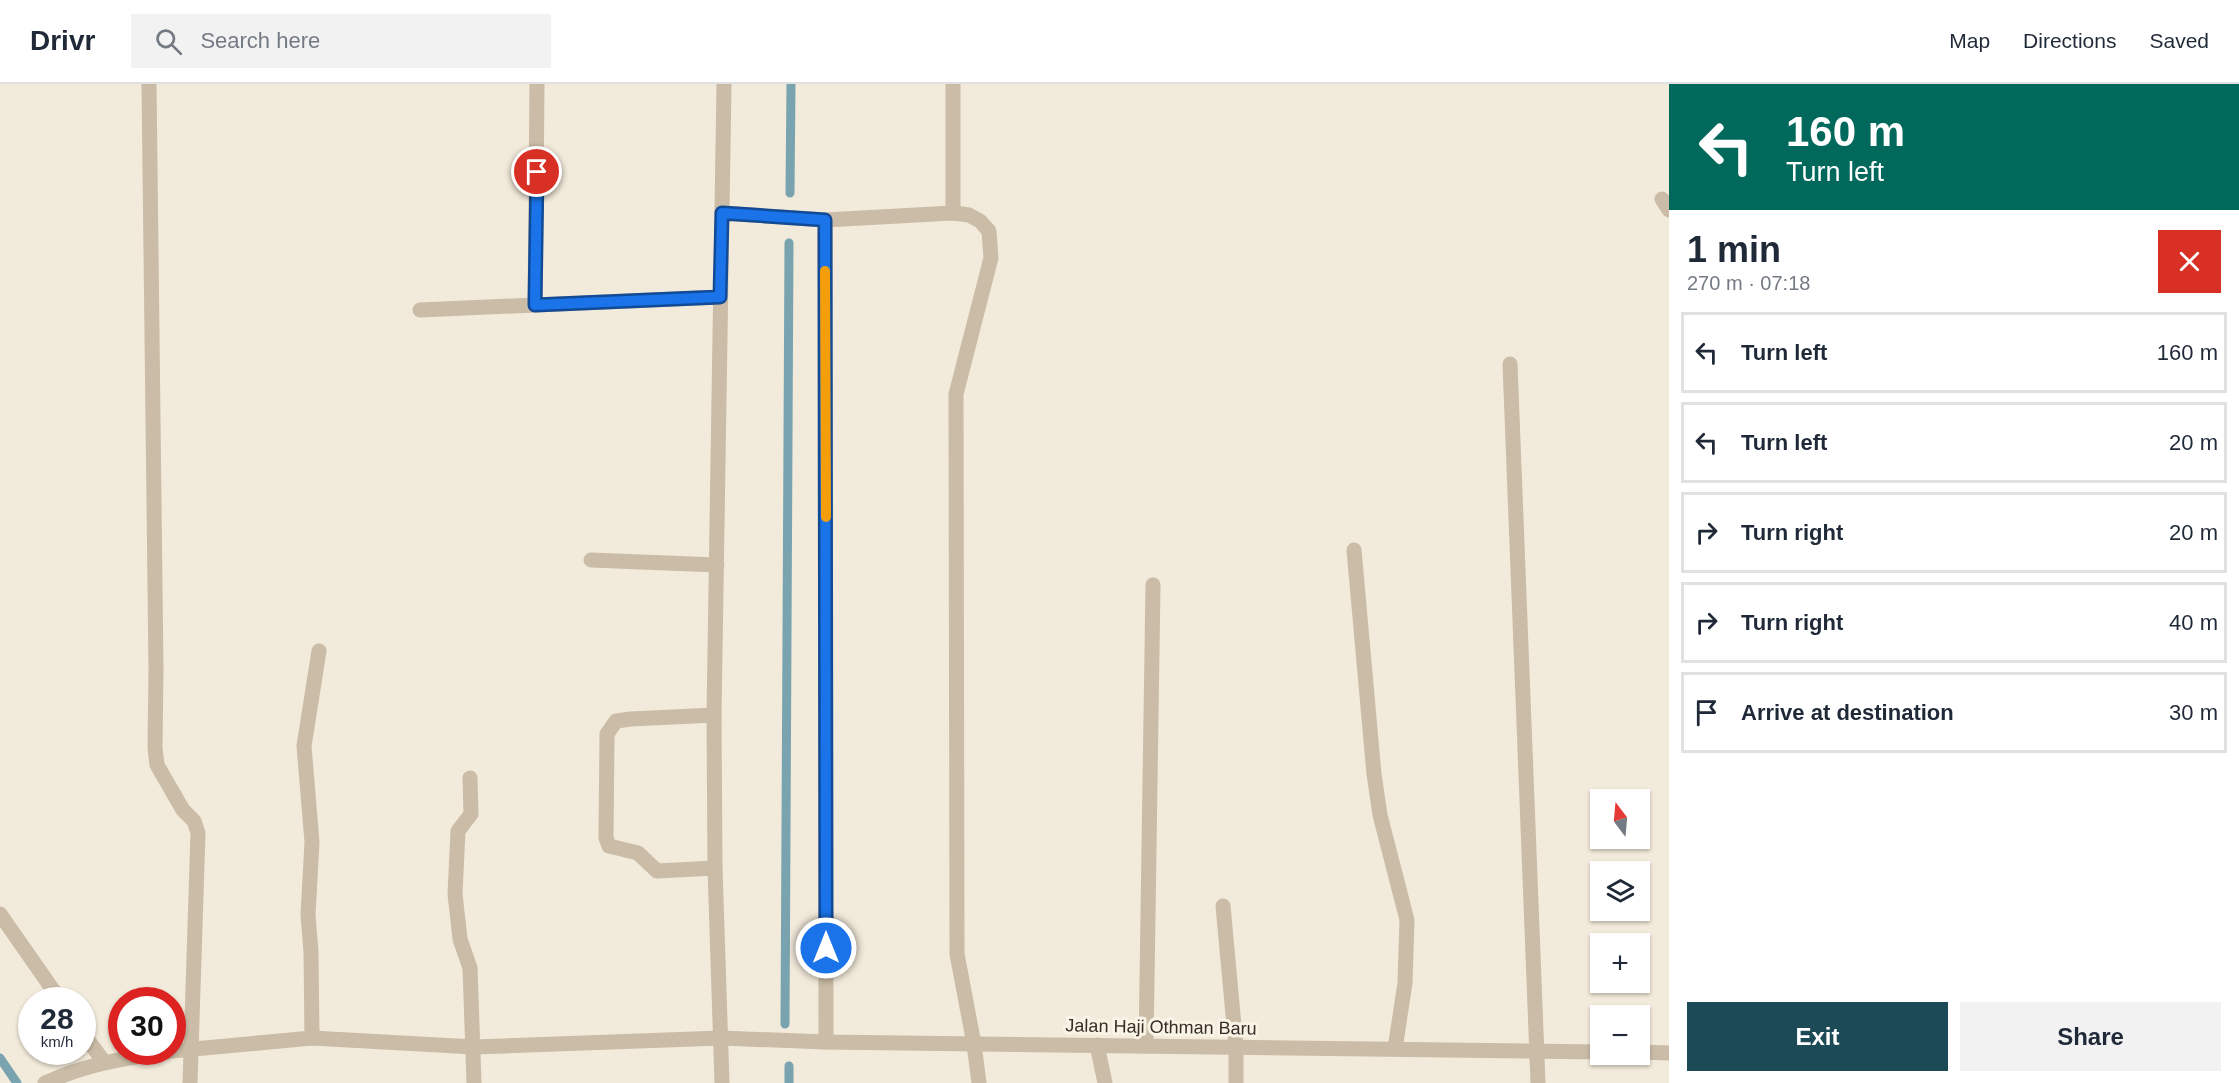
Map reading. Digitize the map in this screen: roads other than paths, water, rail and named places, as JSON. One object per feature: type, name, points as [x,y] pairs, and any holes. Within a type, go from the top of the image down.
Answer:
[{"type":"street","points":[[149,84],[155,748],[160,771],[183,810],[194,821],[198,833],[190,1083]]},
{"type":"street","points":[[535,305],[537,84]]},
{"type":"street","points":[[722,1083],[715,868],[714,715],[724,84]]},
{"type":"street","points":[[953,84],[953,213]]},
{"type":"street","points":[[722,213],[825,220],[953,213],[969,215],[980,221],[988,231],[991,258],[956,394],[957,954],[979,1083]]},
{"type":"street","points":[[825,220],[826,1042]]},
{"type":"street","points":[[420,309],[720,297]]},
{"type":"street","points":[[1510,364],[1538,1083]]},
{"type":"street","points":[[1354,550],[1374,774],[1380,815],[1407,920],[1405,983],[1395,1049]]},
{"type":"street","points":[[591,560],[717,565]]},
{"type":"street","points":[[1146,1046],[1153,585]]},
{"type":"street","points":[[312,1038],[308,915],[312,842],[304,746],[319,651]]},
{"type":"street","points":[[714,715],[616,721],[607,734],[606,838],[609,846],[638,853],[657,871],[715,868]]},
{"type":"street","points":[[470,778],[471,814],[458,831],[455,894],[460,939],[470,968],[474,1083]]},
{"type":"street","points":[[1223,906],[1236,1047],[1236,1083]]},
{"type":"street","points":[[0,914],[51,987]]},
{"type":"street","name":"Jalan Haji Othman Baru","points":[[186,1049],[312,1038],[474,1047],[721,1038],[826,1042],[1590,1052]]},
{"type":"street","points":[[1097,1045],[1105,1083]]},
{"type":"street","points":[[96,1051],[104,1062]]},
{"type":"street","points":[[1650,1052],[1669,1053]]},
{"type":"street","points":[[45,1083],[108,1061]]},
{"type":"waterway","points":[[790,193],[791,84]]},
{"type":"waterway","points":[[785,1024],[789,243]]},
{"type":"waterway","points":[[0,1058],[17,1083]]},
{"type":"waterway","points":[[789,1066],[789,1083]]}]
